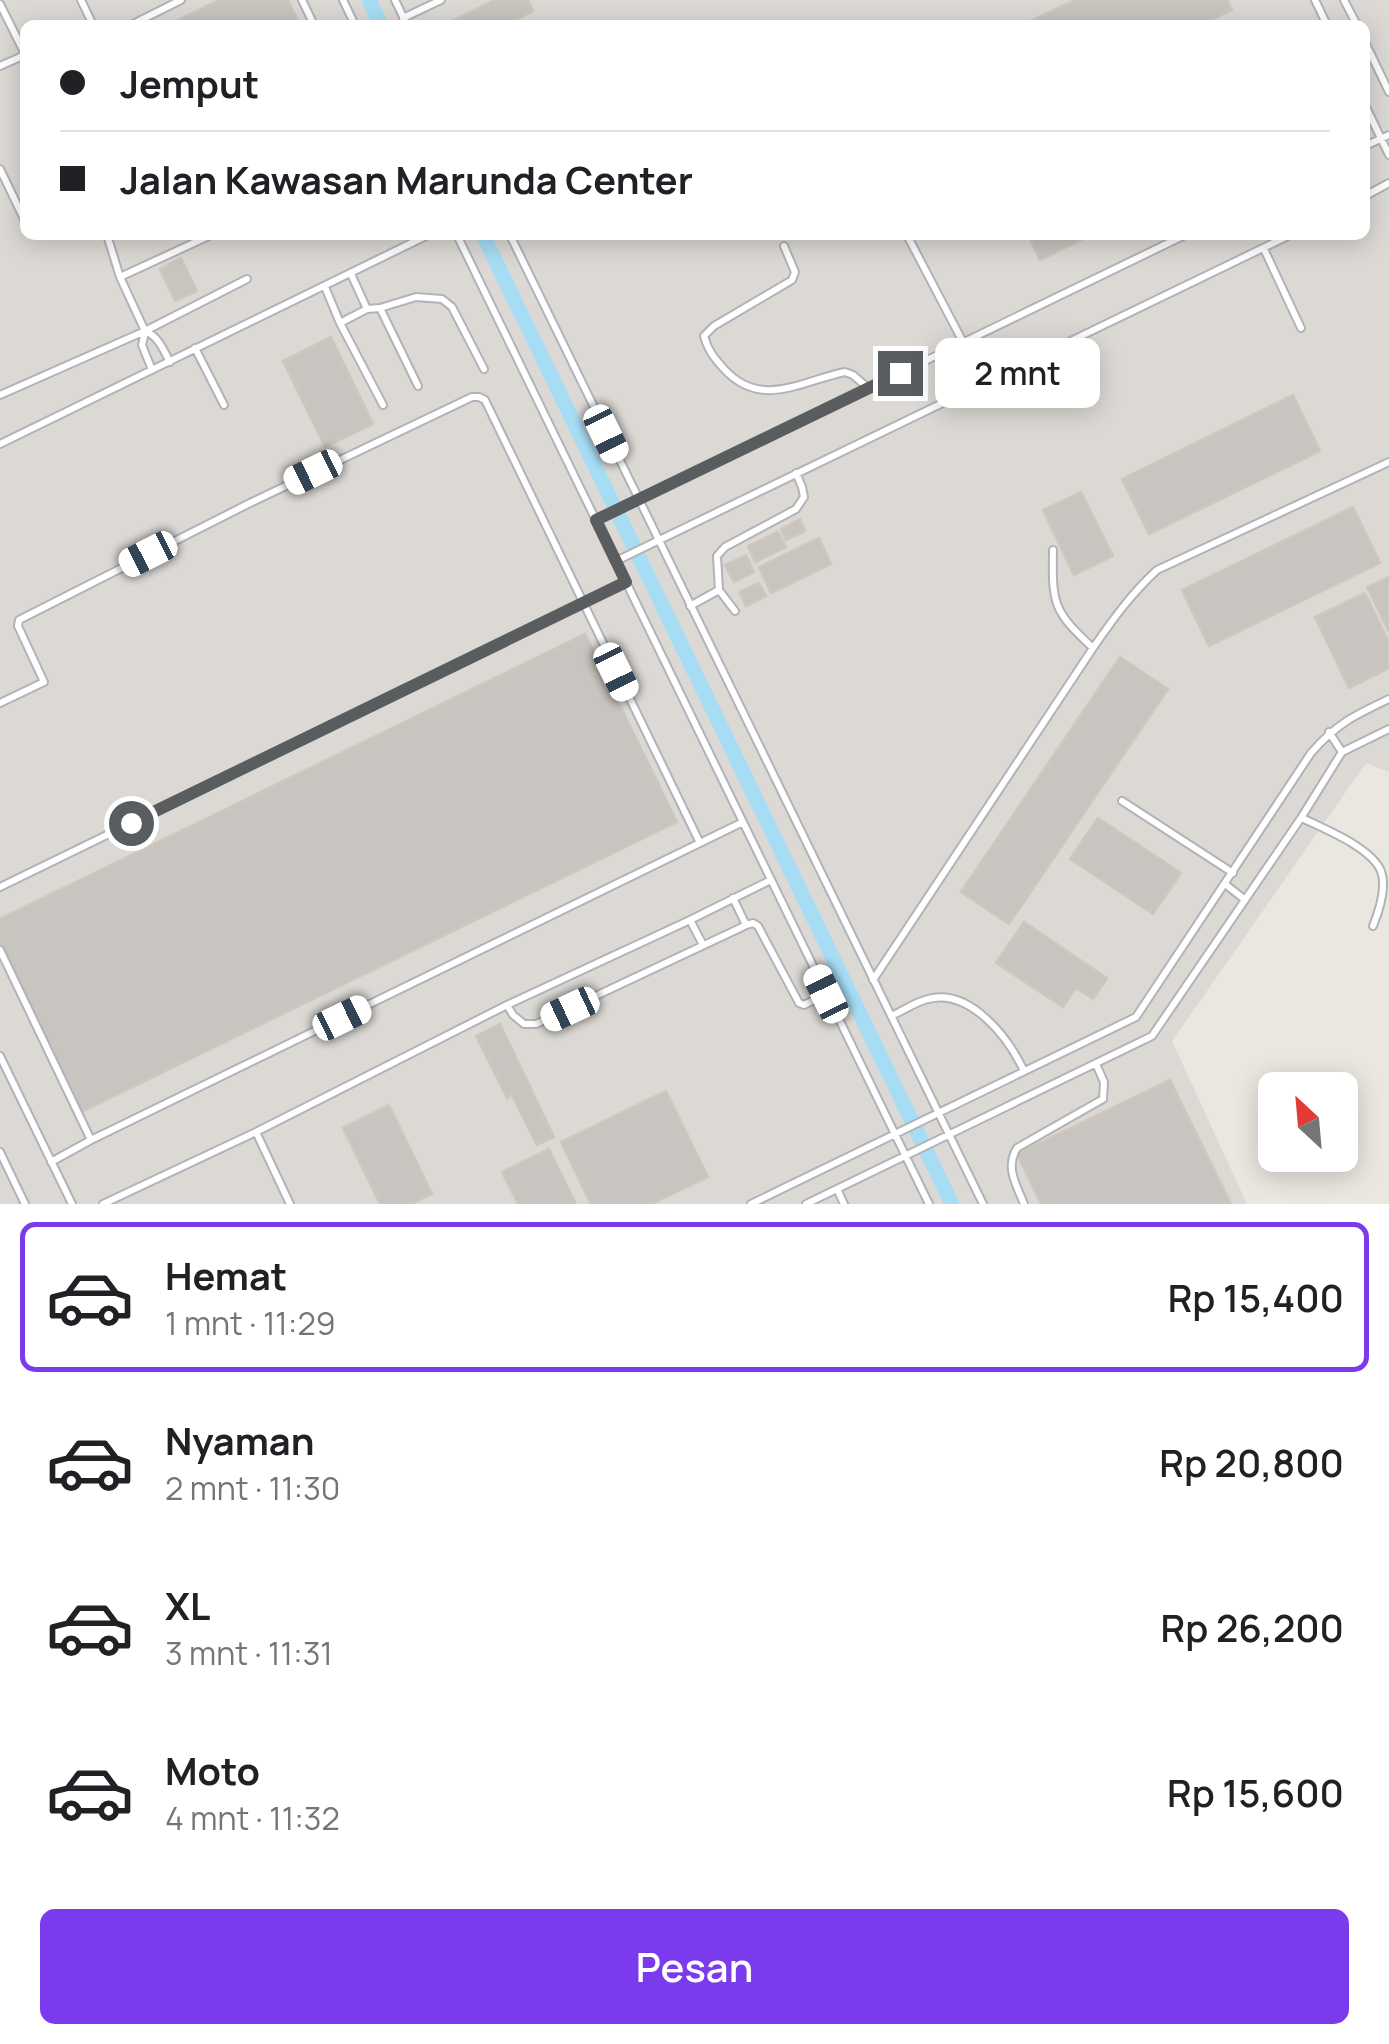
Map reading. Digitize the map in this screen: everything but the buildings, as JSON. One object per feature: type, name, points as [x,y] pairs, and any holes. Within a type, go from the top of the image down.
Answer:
[{"type":"lane","points":[[140,20],[181,0]]},
{"type":"lane","points":[[407,20],[441,0]]},
{"type":"lane","points":[[0,4],[20,44]]},
{"type":"lane","points":[[1370,52],[1389,92]]},
{"type":"lane","points":[[1370,113],[1385,136],[1389,155]]},
{"type":"lane","points":[[0,169],[20,211]]},
{"type":"lane","points":[[109,240],[120,277],[145,330],[157,339],[170,362]]},
{"type":"lane","points":[[120,277],[200,240]]},
{"type":"lane","points":[[0,444],[325,287],[410,240]]},
{"type":"lane","points":[[460,240],[826,994],[910,1154],[929,1204]]},
{"type":"lane","points":[[512,240],[656,542],[891,1016],[946,1136],[983,1204]]},
{"type":"lane","points":[[910,240],[964,344]]},
{"type":"lane","points":[[598,519],[1175,240]]},
{"type":"lane","points":[[618,560],[1280,240]]},
{"type":"lane","points":[[784,246],[795,272],[792,280],[714,326],[704,336],[712,355],[749,388],[766,391],[797,386],[845,372],[868,388]]},
{"type":"lane","points":[[1264,248],[1301,328]]},
{"type":"lane","points":[[351,274],[367,310]]},
{"type":"lane","points":[[0,395],[145,330],[246,279]]},
{"type":"lane","points":[[325,287],[383,406]]},
{"type":"lane","points":[[340,323],[367,310],[416,297],[442,299],[452,306],[484,368]]},
{"type":"lane","points":[[380,308],[418,386]]},
{"type":"lane","points":[[145,330],[142,346],[152,370]]},
{"type":"lane","points":[[195,348],[224,406]]},
{"type":"lane","points":[[0,704],[44,682],[18,626],[19,620],[250,502],[472,397],[480,397],[485,400],[700,843]]},
{"type":"lane","points":[[872,982],[1129,598],[1157,570],[1389,462]]},
{"type":"lane","points":[[735,611],[719,590],[717,556],[725,547],[796,509],[804,497],[796,473]]},
{"type":"lane","points":[[1054,550],[1054,600],[1069,626],[1093,648]]},
{"type":"lane","points":[[0,887],[626,582]]},
{"type":"lane","points":[[690,606],[719,590]]},
{"type":"lane","points":[[751,1204],[1139,1014],[1312,753],[1330,732],[1389,699]]},
{"type":"lane","points":[[806,1204],[1156,1032],[1342,752],[1389,729]]},
{"type":"lane","points":[[1330,732],[1342,752]]},
{"type":"lane","points":[[1122,800],[1232,873]]},
{"type":"lane","points":[[1301,818],[1355,845],[1374,861],[1382,874],[1381,908],[1373,926]]},
{"type":"lane","points":[[51,1162],[743,822]]},
{"type":"lane","points":[[103,1204],[770,880]]},
{"type":"lane","points":[[1225,884],[1244,899]]},
{"type":"lane","points":[[733,898],[746,925]]},
{"type":"lane","points":[[690,920],[703,946]]},
{"type":"lane","points":[[507,1005],[524,1024],[536,1024],[753,923],[799,1003],[804,1005],[826,994]]},
{"type":"lane","points":[[0,950],[91,1140]]},
{"type":"lane","points":[[891,1016],[926,999],[966,1002],[1006,1041],[1024,1071]]},
{"type":"lane","points":[[0,1056],[72,1204]]},
{"type":"lane","points":[[1024,1204],[1012,1176],[1010,1158],[1018,1148],[1104,1099],[1104,1082],[1096,1064]]},
{"type":"lane","points":[[256,1132],[290,1204]]},
{"type":"lane","points":[[0,1152],[25,1204]]},
{"type":"lane","points":[[837,1189],[844,1204]]},
{"type":"shaded area","points":[[0,0],[1389,0],[1389,772],[1366,763],[1172,1041],[1247,1204],[0,1204]]},
{"type":"waterway","points":[[369,0],[379,20]]},
{"type":"waterway","points":[[485,240],[952,1204]]},
{"type":"route","points":[[131,823],[626,582],[596,520],[900,373]]}]
